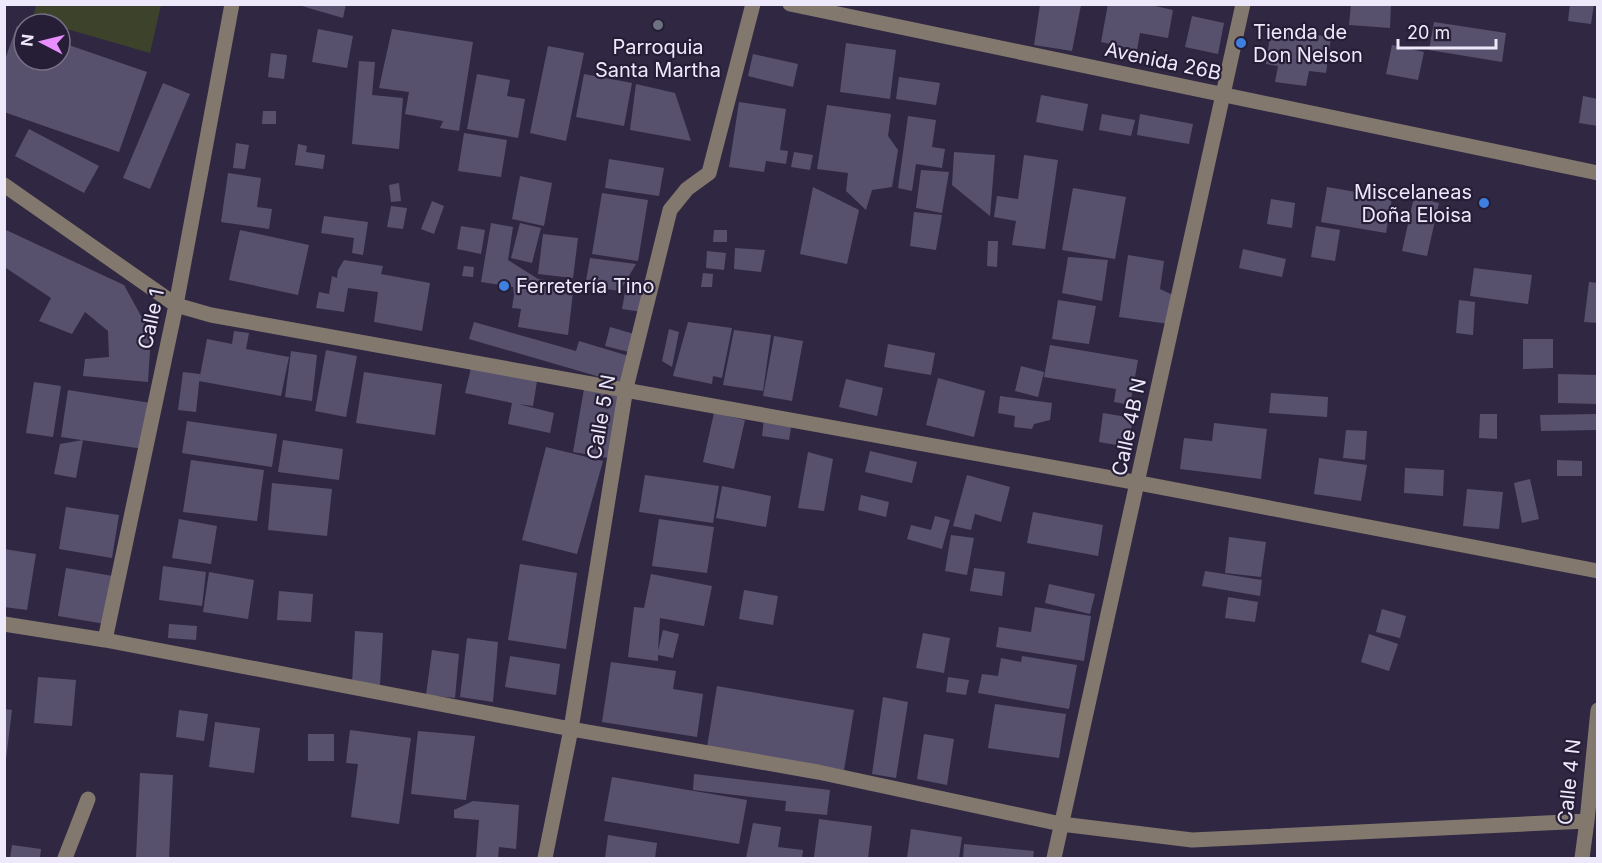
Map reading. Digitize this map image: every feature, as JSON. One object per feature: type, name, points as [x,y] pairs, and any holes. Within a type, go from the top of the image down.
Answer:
[{"type":"street","name":"Calle 1","points":[[105,640],[176,305],[232,4]]},
{"type":"street","name":"Calle 5 N","points":[[545,858],[571,729],[626,388],[670,210],[687,189],[709,173],[753,4]]},
{"type":"street","name":"Avenida 26B","points":[[790,4],[1598,173]]},
{"type":"street","name":"Calle 4B N","points":[[1054,858],[1139,483],[1243,4]]},
{"type":"street","points":[[4,185],[176,305],[211,315],[626,388],[1598,571]]},
{"type":"street","points":[[4,624],[105,640],[571,729],[818,772],[1061,824],[1192,840],[1587,821]]},
{"type":"street","name":"Calle 4 N","points":[[1582,858],[1598,710]]},
{"type":"street","points":[[65,858],[88,799]]},
{"type":"green space","points":[[36,4],[161,5],[150,53],[72,30],[72,12],[34,12]]},
{"type":"building","points":[[295,4],[346,4],[343,18]]},
{"type":"building","points":[[1108,4],[1146,4],[1173,10],[1168,38],[1140,33],[1137,50],[1101,42]]},
{"type":"building","points":[[1351,4],[1391,4],[1390,28],[1349,25]]},
{"type":"building","points":[[1570,4],[1594,4],[1591,24],[1568,21]]},
{"type":"building","points":[[1040,5],[1081,5],[1072,51],[1034,45]]},
{"type":"building","points":[[1192,16],[1224,23],[1218,54],[1185,47]]},
{"type":"building","points":[[1434,22],[1506,33],[1502,62],[1429,50]]},
{"type":"building","points":[[318,29],[353,36],[347,68],[312,62]]},
{"type":"building","points":[[392,29],[473,42],[459,131],[440,128],[443,121],[405,114],[409,92],[379,88]]},
{"type":"building","points":[[1271,29],[1331,37],[1326,73],[1309,71],[1306,86],[1275,82],[1278,66],[1266,64]]},
{"type":"building","points":[[12,40],[12,72],[72,72],[72,46],[147,72],[119,152],[4,112],[4,62]]},
{"type":"building","points":[[846,43],[896,50],[890,99],[840,92]]},
{"type":"building","points":[[1392,45],[1424,52],[1418,80],[1386,74]]},
{"type":"building","points":[[548,46],[584,53],[566,141],[530,133]]},
{"type":"building","points":[[271,53],[287,55],[284,79],[268,77]]},
{"type":"building","points":[[753,54],[798,64],[793,87],[748,76]]},
{"type":"building","points":[[359,61],[375,62],[372,95],[403,98],[399,149],[352,144]]},
{"type":"building","points":[[477,74],[510,80],[507,96],[525,99],[518,138],[467,129]]},
{"type":"building","points":[[584,74],[632,83],[624,126],[576,117]]},
{"type":"building","points":[[899,77],[940,83],[936,105],[896,99]]},
{"type":"building","points":[[163,83],[190,94],[150,189],[123,178]]},
{"type":"building","points":[[636,84],[675,93],[691,141],[630,130]]},
{"type":"building","points":[[1041,95],[1088,104],[1083,131],[1036,122]]},
{"type":"building","points":[[1583,96],[1598,99],[1598,126],[1579,123]]},
{"type":"building","points":[[739,102],[786,109],[780,150],[788,151],[786,164],[766,161],[764,172],[729,167]]},
{"type":"building","points":[[827,105],[891,114],[888,136],[898,150],[892,187],[872,190],[866,210],[846,191],[848,173],[817,169]]},
{"type":"building","points":[[263,111],[276,111],[276,124],[262,124]]},
{"type":"building","points":[[1102,114],[1135,120],[1131,136],[1099,130]]},
{"type":"building","points":[[1140,114],[1193,124],[1189,144],[1137,135]]},
{"type":"building","points":[[908,116],[936,120],[932,147],[945,149],[942,168],[916,164],[912,191],[898,188]]},
{"type":"building","points":[[29,129],[99,166],[84,193],[15,156]]},
{"type":"building","points":[[464,133],[507,140],[501,177],[458,171]]},
{"type":"building","points":[[236,143],[249,145],[245,169],[233,168]]},
{"type":"building","points":[[298,144],[307,146],[306,152],[325,155],[323,169],[295,165]]},
{"type":"building","points":[[794,152],[813,155],[810,170],[791,167]]},
{"type":"building","points":[[954,152],[995,155],[990,216],[952,185]]},
{"type":"building","points":[[1024,155],[1058,160],[1045,249],[1012,245],[1016,221],[994,217],[997,196],[1018,199]]},
{"type":"building","points":[[609,159],[664,168],[659,196],[605,188]]},
{"type":"building","points":[[921,170],[949,172],[942,213],[916,208]]},
{"type":"building","points":[[228,173],[261,178],[257,207],[272,209],[269,229],[221,222]]},
{"type":"building","points":[[520,176],[552,183],[544,226],[512,219]]},
{"type":"building","points":[[399,183],[401,201],[391,202],[389,185]]},
{"type":"building","points":[[813,187],[859,210],[847,264],[800,254]]},
{"type":"building","points":[[1327,187],[1392,198],[1386,233],[1321,222]]},
{"type":"building","points":[[1073,188],[1126,197],[1115,259],[1062,250]]},
{"type":"building","points":[[602,193],[648,200],[638,261],[592,254]]},
{"type":"building","points":[[1414,197],[1439,203],[1427,256],[1402,251]]},
{"type":"building","points":[[1271,199],[1295,203],[1292,228],[1267,224]]},
{"type":"building","points":[[432,201],[444,206],[434,234],[421,229]]},
{"type":"building","points":[[391,206],[407,208],[403,229],[387,227]]},
{"type":"building","points":[[914,212],[942,215],[936,250],[910,246]]},
{"type":"building","points":[[324,216],[368,222],[363,255],[352,253],[354,238],[321,233]]},
{"type":"building","points":[[491,223],[513,227],[508,260],[538,279],[574,284],[568,335],[518,327],[521,309],[512,308],[513,287],[481,282]]},
{"type":"building","points":[[520,223],[541,228],[532,263],[511,258]]},
{"type":"building","points":[[461,226],[485,230],[481,254],[457,249]]},
{"type":"building","points":[[1316,226],[1340,230],[1335,261],[1311,257]]},
{"type":"building","points":[[4,229],[124,285],[151,334],[148,382],[83,376],[85,359],[109,357],[108,331],[85,312],[72,334],[39,321],[51,298],[6,268],[4,271]]},
{"type":"building","points":[[240,230],[309,245],[298,295],[229,280]]},
{"type":"building","points":[[714,230],[727,230],[727,242],[713,242]]},
{"type":"building","points":[[543,234],[578,238],[573,278],[538,274]]},
{"type":"building","points":[[988,241],[998,241],[997,267],[987,266]]},
{"type":"building","points":[[735,248],[765,250],[761,272],[734,269]]},
{"type":"building","points":[[1243,249],[1286,259],[1282,277],[1239,268]]},
{"type":"building","points":[[707,251],[726,253],[724,270],[706,268]]},
{"type":"building","points":[[1128,255],[1164,261],[1160,289],[1173,295],[1169,324],[1119,317]]},
{"type":"building","points":[[1068,257],[1108,260],[1102,301],[1062,293]]},
{"type":"building","points":[[590,258],[636,264],[620,291],[585,286]]},
{"type":"building","points":[[344,260],[383,266],[381,274],[430,283],[422,331],[374,322],[378,292],[348,288],[344,312],[316,308],[319,292],[329,294],[332,276],[337,278],[338,270]]},
{"type":"building","points":[[464,266],[474,267],[473,277],[462,276]]},
{"type":"building","points":[[1474,268],[1532,275],[1528,304],[1470,296]]},
{"type":"building","points":[[703,273],[713,274],[712,287],[701,287]]},
{"type":"building","points":[[1589,282],[1598,283],[1598,323],[1584,322]]},
{"type":"building","points":[[626,287],[645,290],[642,312],[622,309]]},
{"type":"building","points":[[1058,300],[1096,306],[1089,344],[1052,339]]},
{"type":"building","points":[[1459,300],[1475,302],[1473,335],[1456,333]]},
{"type":"building","points":[[474,322],[576,351],[579,341],[632,357],[624,384],[469,339]]},
{"type":"building","points":[[688,322],[732,328],[722,378],[713,376],[712,384],[673,376]]},
{"type":"building","points":[[610,327],[634,334],[629,352],[605,346]]},
{"type":"building","points":[[669,329],[679,332],[672,367],[662,361]]},
{"type":"building","points":[[734,330],[771,335],[763,391],[723,385]]},
{"type":"building","points":[[234,331],[249,333],[246,349],[289,357],[281,396],[199,381],[207,339],[232,344]]},
{"type":"building","points":[[774,336],[803,341],[792,401],[763,396]]},
{"type":"building","points":[[1523,339],[1553,339],[1553,368],[1523,369]]},
{"type":"building","points":[[888,344],[935,353],[931,375],[884,367]]},
{"type":"building","points":[[1050,345],[1138,360],[1130,405],[1114,402],[1116,389],[1044,377]]},
{"type":"building","points":[[326,350],[357,356],[346,417],[315,411]]},
{"type":"building","points":[[291,351],[317,355],[312,401],[285,397]]},
{"type":"building","points":[[1021,366],[1044,372],[1038,397],[1015,391]]},
{"type":"building","points":[[471,368],[537,381],[533,406],[518,404],[554,413],[550,433],[508,424],[512,403],[465,393]]},
{"type":"building","points":[[183,372],[200,374],[196,412],[178,410]]},
{"type":"building","points":[[364,372],[442,384],[435,435],[356,423]]},
{"type":"building","points":[[1558,374],[1598,375],[1597,404],[1558,403]]},
{"type":"building","points":[[938,378],[985,391],[974,437],[926,425]]},
{"type":"building","points":[[846,379],[883,388],[877,416],[839,407]]},
{"type":"building","points":[[34,382],[61,386],[53,437],[26,433]]},
{"type":"building","points":[[584,389],[618,395],[608,458],[573,452]]},
{"type":"building","points":[[68,390],[151,403],[144,449],[61,437]]},
{"type":"building","points":[[1271,393],[1328,397],[1327,417],[1269,413]]},
{"type":"building","points":[[1000,396],[1052,403],[1050,420],[1034,424],[1032,429],[1014,427],[1015,416],[998,413]]},
{"type":"building","points":[[714,413],[745,420],[734,469],[703,462]]},
{"type":"building","points":[[1103,413],[1133,418],[1128,447],[1099,442]]},
{"type":"building","points":[[1480,414],[1497,414],[1497,439],[1479,438]]},
{"type":"building","points":[[1596,414],[1597,430],[1541,431],[1540,415]]},
{"type":"building","points":[[764,418],[792,422],[789,440],[762,436]]},
{"type":"building","points":[[187,421],[277,434],[272,467],[182,453]]},
{"type":"building","points":[[1214,423],[1267,429],[1261,479],[1180,469],[1184,438],[1212,441]]},
{"type":"building","points":[[1346,430],[1367,431],[1365,460],[1343,458]]},
{"type":"building","points":[[83,440],[76,478],[54,474],[60,444]]},
{"type":"building","points":[[283,440],[343,449],[339,480],[278,472]]},
{"type":"building","points":[[546,447],[603,461],[577,554],[522,540]]},
{"type":"building","points":[[870,451],[917,462],[912,483],[865,472]]},
{"type":"building","points":[[808,452],[833,459],[824,511],[798,508]]},
{"type":"building","points":[[1319,458],[1367,465],[1361,501],[1314,494]]},
{"type":"building","points":[[191,460],[264,470],[257,521],[183,512]]},
{"type":"building","points":[[1557,460],[1582,461],[1582,476],[1557,476]]},
{"type":"building","points":[[1405,468],[1444,470],[1443,496],[1404,493]]},
{"type":"building","points":[[645,475],[719,486],[713,523],[639,512]]},
{"type":"building","points":[[967,475],[1010,487],[1001,522],[975,514],[971,530],[953,526]]},
{"type":"building","points":[[1530,479],[1539,519],[1522,523],[1514,483]]},
{"type":"building","points":[[272,483],[332,489],[327,536],[268,530]]},
{"type":"building","points":[[722,486],[771,496],[766,527],[716,518]]},
{"type":"building","points":[[1467,489],[1503,492],[1499,529],[1463,526]]},
{"type":"building","points":[[861,495],[889,502],[886,517],[858,510]]},
{"type":"building","points":[[66,507],[119,515],[112,558],[59,549]]},
{"type":"building","points":[[1033,512],[1103,525],[1098,556],[1027,543]]},
{"type":"building","points":[[935,516],[950,520],[942,549],[907,539],[911,525],[931,530]]},
{"type":"building","points":[[179,519],[217,526],[211,564],[172,558]]},
{"type":"building","points":[[659,519],[714,527],[707,573],[652,566]]},
{"type":"building","points":[[951,535],[974,538],[967,575],[945,571]]},
{"type":"building","points":[[1229,537],[1266,542],[1261,577],[1225,573]]},
{"type":"building","points":[[4,549],[36,554],[27,610],[4,607]]},
{"type":"building","points":[[520,564],[577,573],[566,649],[508,640]]},
{"type":"building","points":[[163,566],[206,572],[202,606],[159,600]]},
{"type":"building","points":[[66,568],[113,576],[105,624],[58,616]]},
{"type":"building","points":[[974,568],[1005,572],[1002,596],[970,591]]},
{"type":"building","points":[[1205,571],[1262,580],[1260,596],[1202,586]]},
{"type":"building","points":[[209,572],[254,580],[248,619],[203,612]]},
{"type":"building","points":[[651,574],[712,586],[704,626],[660,618],[658,651],[663,630],[679,634],[673,658],[658,655],[658,661],[628,657],[634,607],[644,608]]},
{"type":"building","points":[[1049,584],[1095,594],[1090,614],[1045,603]]},
{"type":"building","points":[[744,590],[778,596],[773,625],[739,619]]},
{"type":"building","points":[[279,591],[313,594],[311,622],[277,620]]},
{"type":"building","points":[[1228,597],[1258,602],[1255,622],[1225,618]]},
{"type":"building","points":[[1035,607],[1091,616],[1084,661],[996,647],[999,627],[1031,632]]},
{"type":"building","points":[[1382,609],[1406,616],[1400,638],[1376,632]]},
{"type":"building","points":[[169,624],[197,626],[196,640],[168,638]]},
{"type":"building","points":[[355,631],[383,633],[380,685],[352,684]]},
{"type":"building","points":[[923,633],[950,638],[944,673],[916,668]]},
{"type":"building","points":[[1369,634],[1398,644],[1389,671],[1361,662]]},
{"type":"building","points":[[467,638],[498,642],[493,702],[460,697]]},
{"type":"building","points":[[432,650],[459,654],[455,698],[426,695]]},
{"type":"building","points":[[510,656],[560,664],[556,695],[505,687]]},
{"type":"building","points":[[1022,656],[1077,665],[1069,709],[978,693],[982,674],[998,676],[1001,658],[1021,662]]},
{"type":"building","points":[[611,662],[676,671],[673,689],[703,694],[697,737],[602,722]]},
{"type":"building","points":[[38,677],[76,680],[72,726],[34,723]]},
{"type":"building","points":[[948,677],[969,680],[966,695],[946,692]]},
{"type":"building","points":[[717,686],[854,710],[844,770],[707,747]]},
{"type":"building","points":[[883,697],[908,702],[896,778],[872,774]]},
{"type":"building","points":[[995,704],[1066,714],[1059,758],[988,748]]},
{"type":"building","points":[[4,709],[12,710],[6,759],[4,759]]},
{"type":"building","points":[[179,710],[208,714],[204,741],[176,737]]},
{"type":"building","points":[[215,722],[260,728],[254,773],[209,767]]},
{"type":"building","points":[[350,730],[411,738],[399,824],[351,817],[358,764],[346,763]]},
{"type":"building","points":[[418,731],[475,736],[466,800],[411,794]]},
{"type":"building","points":[[308,734],[334,734],[334,761],[308,761]]},
{"type":"building","points":[[924,734],[954,739],[947,785],[917,779]]},
{"type":"building","points":[[140,773],[173,775],[169,858],[136,858]]},
{"type":"building","points":[[694,774],[830,790],[827,815],[785,811],[786,801],[693,790]]},
{"type":"building","points":[[612,777],[747,800],[739,844],[604,821]]},
{"type":"building","points":[[473,801],[519,805],[516,849],[499,847],[498,858],[476,858],[479,820],[454,818],[454,810]]},
{"type":"building","points":[[819,819],[872,826],[868,858],[814,857]]},
{"type":"building","points":[[753,823],[781,827],[778,847],[803,850],[802,858],[746,858]]},
{"type":"building","points":[[911,829],[962,837],[959,858],[907,858]]},
{"type":"building","points":[[608,835],[657,843],[655,858],[605,858]]},
{"type":"building","points":[[964,844],[1034,851],[1033,858],[963,858]]},
{"type":"building","points":[[12,845],[41,849],[40,858],[10,858]]},
{"type":"place","name":"Parroquia Santa Martha","points":[[658,25]]},
{"type":"place","name":"Tienda de Don Nelson","points":[[1241,43]]},
{"type":"place","name":"Miscelaneas Doña Eloisa","points":[[1484,203]]},
{"type":"place","name":"Ferretería Tino","points":[[504,286]]}]
